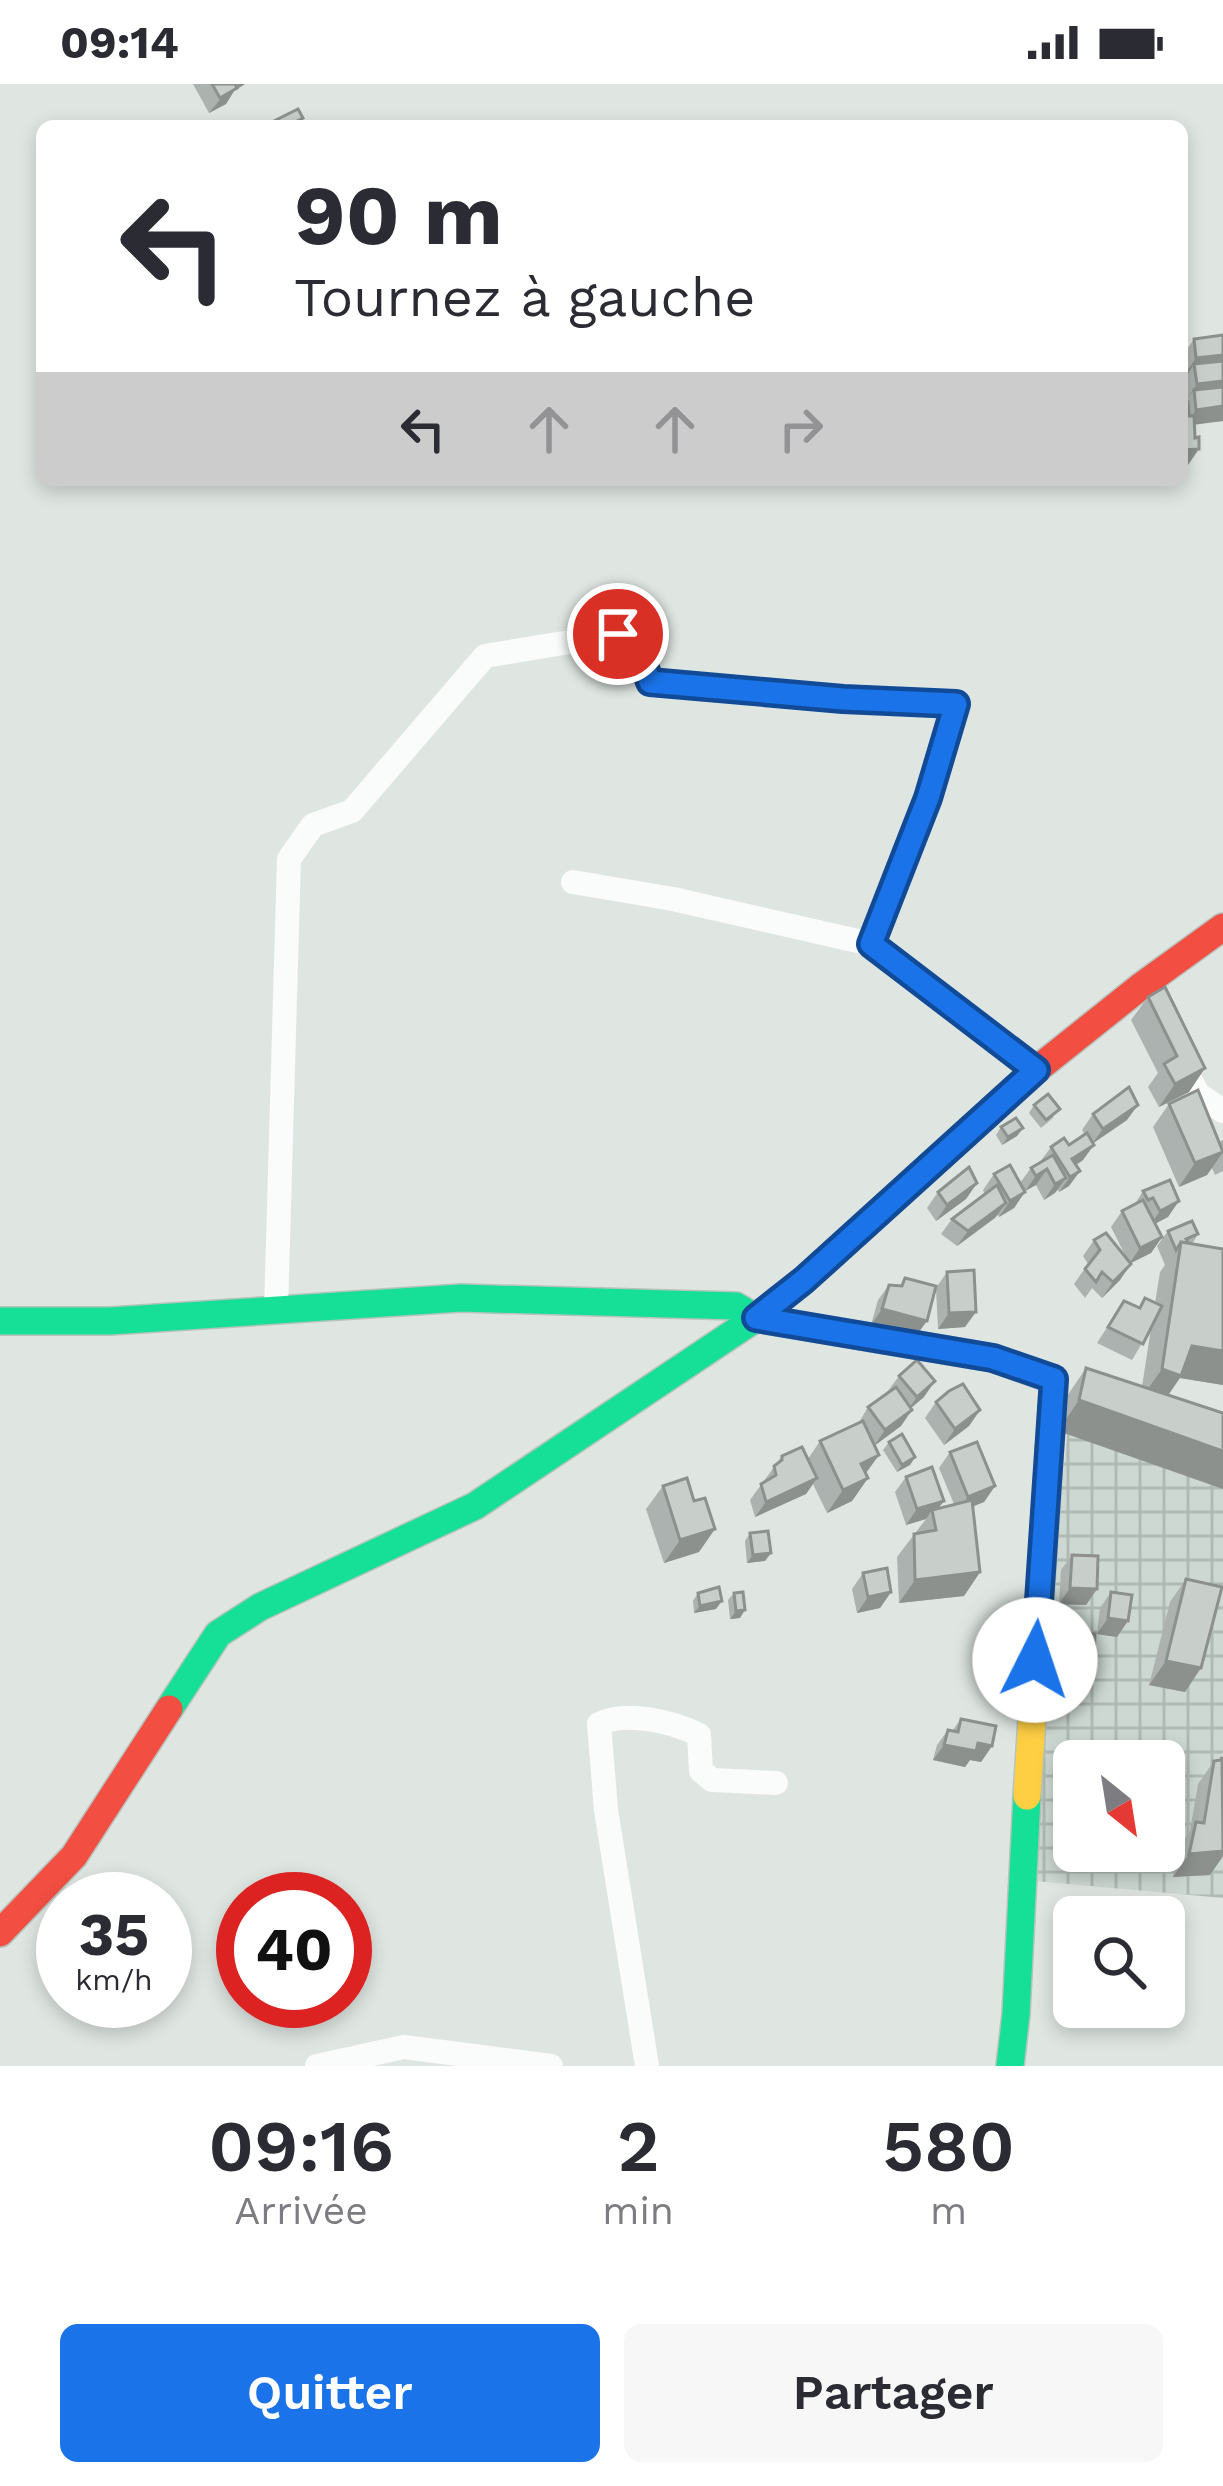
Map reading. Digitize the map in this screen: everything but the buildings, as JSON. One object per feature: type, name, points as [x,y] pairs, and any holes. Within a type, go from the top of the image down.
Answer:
[{"type":"street","points":[[276,1310],[289,859],[313,825],[352,811],[485,656],[618,634],[637,646],[650,682],[956,704],[928,798],[871,944]]},
{"type":"street","points":[[573,882],[673,898],[871,944],[1036,1070]]},
{"type":"street","points":[[0,1934],[74,1856],[218,1634],[260,1607],[475,1506],[756,1318],[1036,1070],[1145,996],[1223,927]]},
{"type":"street","points":[[1169,1040],[1198,1094],[1223,1111]]},
{"type":"street","points":[[0,1321],[110,1321],[461,1298],[736,1306],[756,1318],[993,1358],[1064,1383],[1010,2066]]},
{"type":"street","points":[[647,2066],[606,1810],[599,1724],[605,1719],[632,1718],[686,1728],[699,1735],[701,1772],[712,1780],[776,1783]]},
{"type":"street","points":[[317,2066],[404,2048],[551,2066]]},
{"type":"shaded area","points":[[1071,1393],[1223,1437],[1223,1898],[1024,1880]]},
{"type":"traffic: fast","points":[[169,1709],[218,1634],[260,1607],[475,1506],[756,1318],[1036,1070]]},
{"type":"traffic: fast","points":[[0,1321],[110,1321],[461,1298],[736,1306],[756,1318],[945,1350]]},
{"type":"traffic: fast","points":[[1010,2066],[1027,1796]]},
{"type":"traffic: slow","points":[[945,1350],[993,1358],[1054,1380],[1027,1796]]},
{"type":"traffic: jam","points":[[1036,1070],[1223,927]]},
{"type":"traffic: jam","points":[[0,1933],[74,1856],[169,1709]]},
{"type":"route","points":[[618,634],[637,646],[650,682],[956,704],[928,798],[871,944],[1036,1070],[756,1318],[993,1358],[1054,1379],[1035,1660]]}]
